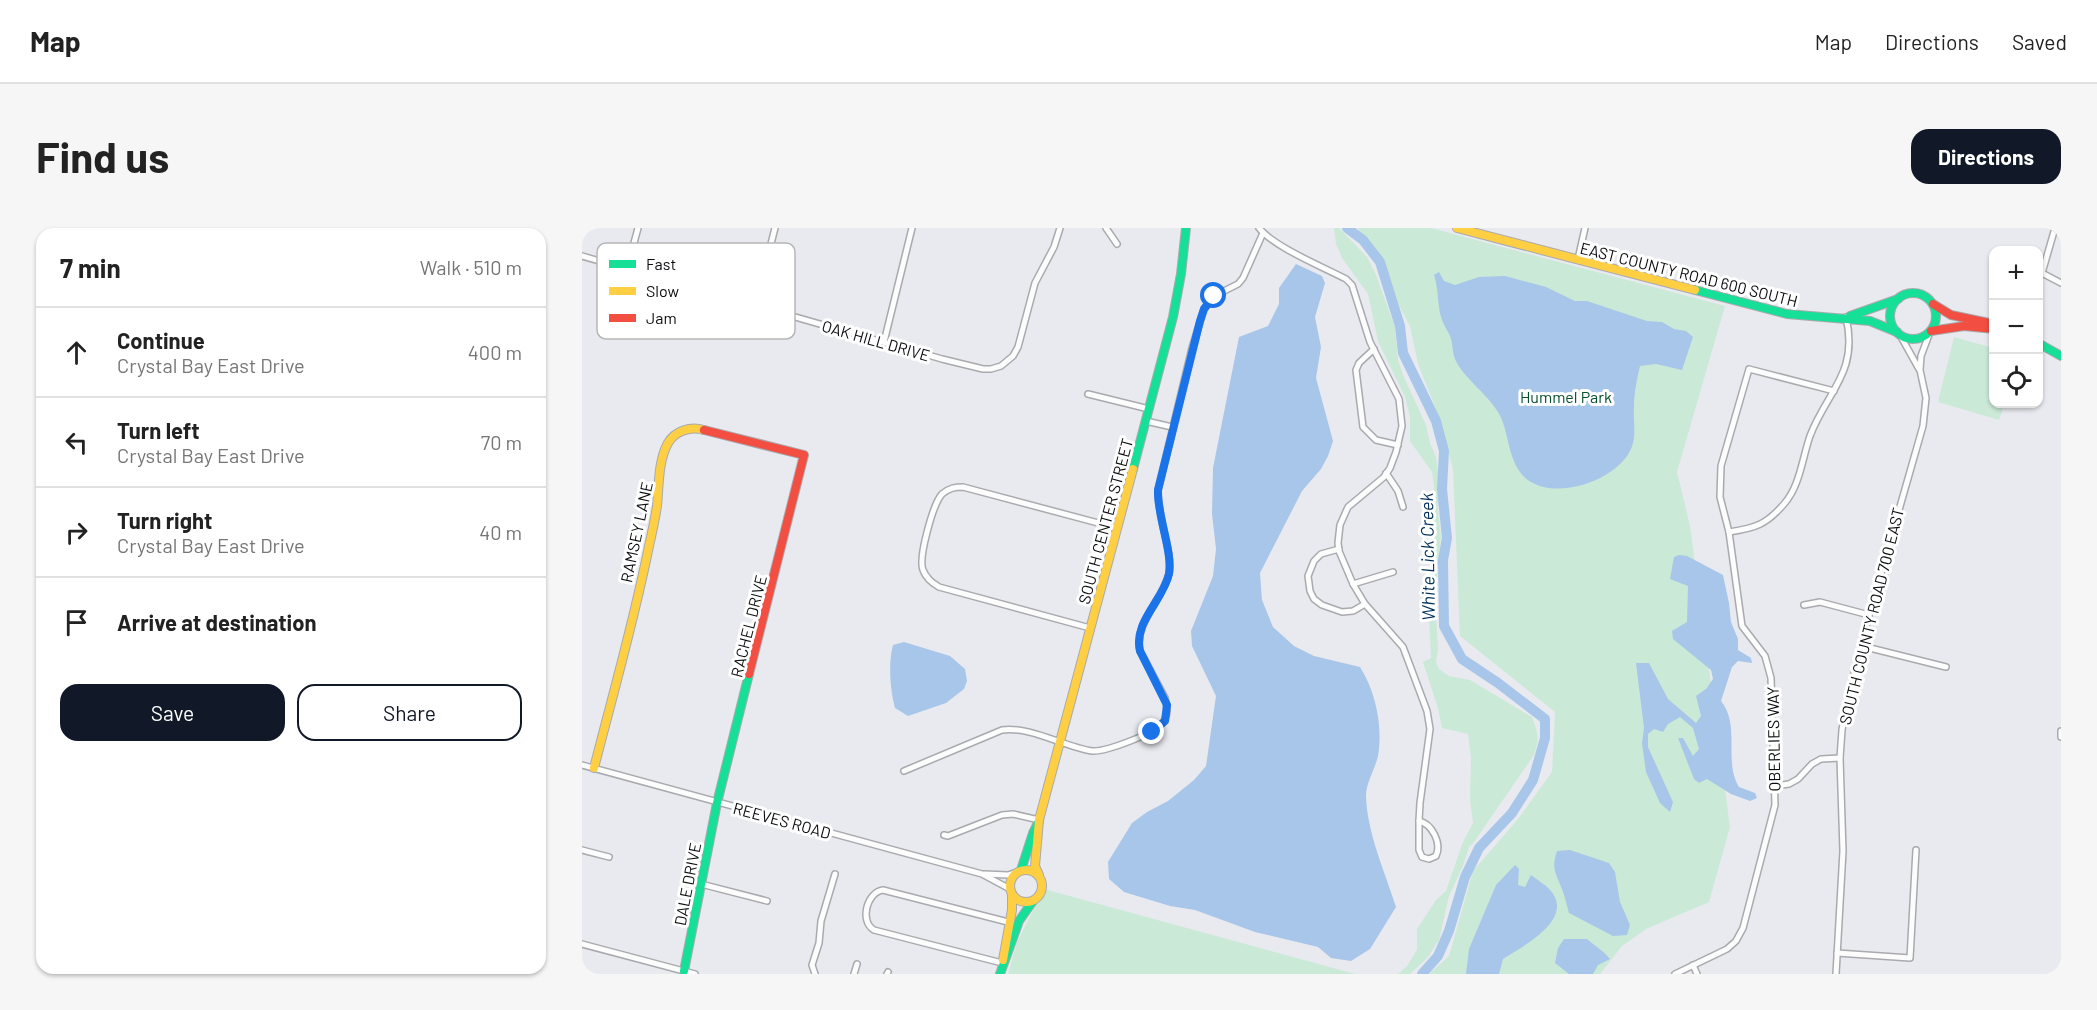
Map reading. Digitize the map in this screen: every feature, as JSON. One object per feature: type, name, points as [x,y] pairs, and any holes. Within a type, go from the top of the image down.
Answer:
[{"type":"street","points":[[634,243],[638,228]]},
{"type":"street","points":[[771,243],[775,228]]},
{"type":"street","points":[[884,342],[912,228]]},
{"type":"street","name":"OAK HILL DRIVE","points":[[795,317],[975,367],[991,369],[998,367],[1006,363],[1018,347],[1035,283],[1054,247],[1060,228]]},
{"type":"street","points":[[1106,228],[1118,244]]},
{"type":"street","name":"SOUTH CENTER STREET","points":[[1039,875],[1035,866],[1039,820],[1173,317],[1186,228]]},
{"type":"street","name":"EAST COUNTY ROAD 600 SOUTH","points":[[1457,228],[1786,314],[1820,318],[1846,317],[1872,321],[1898,334]]},
{"type":"street","points":[[1578,259],[1585,228]]},
{"type":"street","points":[[2043,263],[2055,228]]},
{"type":"street","points":[[904,771],[1002,730],[1015,730],[1094,751],[1103,750],[1152,732],[1165,721],[1167,705],[1165,698],[1138,644],[1141,628],[1166,583],[1169,571],[1158,490],[1172,427],[1204,309],[1214,296],[1238,284],[1243,278],[1261,231],[1346,279],[1352,285],[1374,349],[1399,399],[1402,426],[1398,445],[1386,473],[1348,507],[1340,525],[1339,549],[1353,584],[1365,604],[1403,647],[1430,720],[1419,803],[1419,821],[1419,850],[1422,857],[1436,856],[1438,844],[1430,827],[1419,821]]},
{"type":"street","name":"OAK HILL DRIVE","points":[[582,256],[597,260]]},
{"type":"street","points":[[2043,274],[2061,283]]},
{"type":"street","points":[[1932,304],[1936,316],[1935,324],[1930,331],[1923,337],[1914,339],[1898,334],[1891,323],[1892,308],[1899,298],[1910,294],[1926,297],[1932,304],[1951,315],[1989,323]]},
{"type":"street","name":"EAST COUNTY ROAD 600 SOUTH","points":[[1846,317],[1899,298]]},
{"type":"street","points":[[1729,532],[1762,525],[1791,495],[1809,438],[1840,380],[1850,344],[1846,317]]},
{"type":"street","points":[[1930,331],[1964,326],[1989,328]]},
{"type":"street","name":"SOUTH COUNTY ROAD 700 EAST","points":[[1836,974],[1844,851],[1840,758],[1845,712],[1869,615],[1923,426],[1926,399],[1920,370],[1921,356],[1930,331]]},
{"type":"street","name":"SOUTH COUNTY ROAD 700 EAST","points":[[1898,334],[1920,370]]},
{"type":"street","points":[[2043,346],[2061,356]]},
{"type":"street","points":[[1374,349],[1359,363],[1356,370],[1363,427],[1376,440],[1398,445]]},
{"type":"street","name":"OBERLIES WAY","points":[[1676,974],[1727,949],[1736,941],[1743,928],[1775,805],[1772,678],[1765,656],[1742,626],[1729,532],[1720,497],[1721,466],[1749,369],[1834,391]]},
{"type":"street","points":[[1088,394],[1149,409]]},
{"type":"street","points":[[1146,421],[1172,427]]},
{"type":"street","name":"RAMSEY LANE","points":[[594,768],[651,536],[659,496],[664,451],[668,441],[686,429],[697,428],[804,455]]},
{"type":"street","name":"RACHEL DRIVE","points":[[717,803],[804,455]]},
{"type":"street","points":[[1386,473],[1398,491],[1403,507]]},
{"type":"street","points":[[1090,628],[948,589],[931,582],[922,570],[921,562],[929,528],[939,499],[955,487],[963,487],[1117,528]]},
{"type":"street","points":[[1339,549],[1321,554],[1314,561],[1308,576],[1310,591],[1317,602],[1326,608],[1342,612],[1349,612],[1365,604]]},
{"type":"street","points":[[1353,584],[1394,572]]},
{"type":"street","points":[[1804,605],[1820,602],[1869,615]]},
{"type":"street","points":[[1862,646],[1946,667]]},
{"type":"street","points":[[2061,731],[2061,737]]},
{"type":"street","points":[[1774,786],[1789,784],[1798,779],[1812,764],[1821,759],[1840,758]]},
{"type":"street","name":"REEVES ROAD","points":[[582,765],[982,874],[1008,875],[1019,871]]},
{"type":"street","name":"DALE DRIVE","points":[[684,971],[717,803]]},
{"type":"street","points":[[944,835],[948,836],[1002,815],[1013,814],[1039,820]]},
{"type":"street","name":"SOUTH CENTER STREET","points":[[1019,871],[1028,859],[1032,830],[1039,820]]},
{"type":"street","points":[[582,850],[609,857]]},
{"type":"street","points":[[1837,953],[1910,958],[1916,850]]},
{"type":"street","points":[[999,974],[1003,945],[1014,904],[1011,880],[1019,871],[1031,870],[1039,875],[1042,889],[1019,921],[1011,946],[1002,963]]},
{"type":"street","points":[[815,974],[812,965],[819,943],[821,921],[835,874]]},
{"type":"street","name":"REEVES ROAD","points":[[982,874],[1011,892]]},
{"type":"street","points":[[701,884],[767,901]]},
{"type":"street","points":[[1002,963],[871,928],[866,918],[871,898],[875,892],[883,890],[1008,922]]},
{"type":"street","points":[[1011,892],[1019,901],[1034,900]]},
{"type":"street","points":[[582,944],[695,974]]},
{"type":"street","points":[[854,974],[857,964]]},
{"type":"street","points":[[1693,965],[1697,974]]},
{"type":"green space","points":[[1334,228],[1339,228],[1367,257],[1376,275],[1395,327],[1398,360],[1426,425],[1436,457],[1441,536],[1434,609],[1438,649],[1436,662],[1439,669],[1449,676],[1470,680],[1532,717],[1538,736],[1534,755],[1469,847],[1449,896],[1439,940],[1428,957],[1410,974],[1398,974],[1407,966],[1417,950],[1417,929],[1436,900],[1446,891],[1463,842],[1473,823],[1470,800],[1471,758],[1468,734],[1442,728],[1423,662],[1431,658],[1428,593],[1430,561],[1426,544],[1434,506],[1432,472],[1410,441],[1410,417],[1405,397],[1378,341],[1368,294],[1342,258],[1336,244]]},
{"type":"green space","name":"Hummel Park","points":[[1358,228],[1431,228],[1725,306],[1677,472],[1690,526],[1730,827],[1709,902],[1646,929],[1622,946],[1600,974],[1429,974],[1449,956],[1473,871],[1518,819],[1552,772],[1555,712],[1460,636],[1453,469],[1438,414],[1418,364],[1410,326]]},
{"type":"green space","points":[[1954,337],[1989,347],[1989,408],[2003,408],[1999,420],[1938,402]]},
{"type":"green space","points":[[1044,889],[1355,974],[1008,974],[1017,942]]},
{"type":"water","points":[[1296,264],[1322,276],[1325,283],[1315,317],[1321,347],[1316,378],[1333,441],[1321,469],[1302,491],[1260,573],[1262,600],[1273,627],[1294,646],[1314,656],[1360,667],[1370,687],[1377,710],[1380,733],[1378,756],[1366,791],[1367,810],[1377,852],[1396,907],[1370,949],[1351,961],[1331,958],[1318,947],[1255,932],[1195,910],[1170,906],[1124,892],[1109,879],[1108,862],[1132,823],[1168,801],[1194,780],[1206,766],[1216,696],[1192,646],[1191,631],[1213,576],[1216,549],[1212,514],[1213,468],[1239,337],[1268,326],[1279,304],[1279,288]]},
{"type":"water","points":[[1439,272],[1444,281],[1455,285],[1479,277],[1505,276],[1546,287],[1575,301],[1587,301],[1647,321],[1662,322],[1674,329],[1686,331],[1693,337],[1682,370],[1656,364],[1640,366],[1635,397],[1633,443],[1627,457],[1600,478],[1582,485],[1564,488],[1547,488],[1532,482],[1520,472],[1498,412],[1463,372],[1455,359],[1451,339],[1439,309],[1434,275]]},
{"type":"water","points":[[1687,556],[1723,575],[1731,622],[1738,639],[1738,650],[1751,658],[1752,663],[1738,661],[1732,667],[1721,701],[1730,721],[1734,777],[1739,787],[1755,793],[1757,798],[1750,801],[1731,794],[1707,779],[1699,783],[1694,779],[1678,738],[1683,738],[1693,756],[1699,749],[1693,728],[1680,717],[1668,724],[1663,732],[1654,729],[1648,734],[1648,747],[1673,802],[1670,812],[1660,803],[1646,772],[1642,743],[1644,728],[1636,663],[1649,663],[1668,699],[1696,723],[1701,716],[1696,696],[1706,689],[1713,679],[1711,670],[1673,639],[1672,631],[1687,622],[1688,586],[1670,579],[1674,557]]},
{"type":"water","points":[[904,642],[950,656],[965,669],[967,681],[964,689],[946,703],[908,716],[895,708],[890,676],[891,652],[893,645]]},
{"type":"water","points":[[1570,850],[1609,863],[1615,872],[1620,902],[1630,925],[1627,935],[1613,936],[1569,913],[1554,862],[1557,851]]},
{"type":"water","points":[[1515,865],[1519,869],[1518,885],[1525,887],[1531,875],[1550,890],[1556,901],[1556,911],[1552,921],[1534,939],[1503,959],[1499,974],[1466,974],[1469,949],[1496,885]]},
{"type":"water","points":[[1564,939],[1587,939],[1610,959],[1598,965],[1593,974],[1569,974],[1555,963],[1558,948]]},
{"type":"waterway","name":"White Lick Creek","points":[[1347,228],[1363,240],[1380,262],[1400,326],[1403,353],[1436,421],[1444,451],[1442,489],[1447,538],[1443,560],[1444,626],[1462,659],[1545,719],[1545,738],[1533,780],[1512,813],[1479,848],[1465,877],[1449,931],[1438,956],[1422,974]]},
{"type":"traffic: fast","points":[[1133,469],[1173,317],[1186,228]]},
{"type":"traffic: fast","points":[[1695,290],[1787,314],[1870,321],[1897,332]]},
{"type":"traffic: fast","points":[[1913,293],[1929,300],[1936,316],[1929,332],[1913,339],[1897,332],[1890,316],[1897,300],[1913,293]]},
{"type":"traffic: fast","points":[[1850,316],[1898,299]]},
{"type":"traffic: fast","points":[[2043,346],[2061,356]]},
{"type":"traffic: fast","points":[[684,971],[717,803],[749,674]]},
{"type":"traffic: fast","points":[[1021,870],[1039,821]]},
{"type":"traffic: fast","points":[[1000,974],[1019,921],[1033,901]]},
{"type":"traffic: slow","points":[[1457,228],[1695,290]]},
{"type":"traffic: slow","points":[[594,768],[643,574],[656,511],[662,458],[668,443],[683,430],[704,430]]},
{"type":"traffic: slow","points":[[1039,875],[1035,866],[1039,820],[1133,469]]},
{"type":"traffic: slow","points":[[1026,870],[1037,875],[1042,886],[1037,897],[1026,902],[1015,897],[1010,886],[1015,875],[1026,870]]},
{"type":"traffic: slow","points":[[1003,960],[1012,910],[1012,896]]},
{"type":"traffic: jam","points":[[1933,304],[1951,315],[1989,323]]},
{"type":"traffic: jam","points":[[1931,331],[1964,326],[1989,328]]},
{"type":"traffic: jam","points":[[704,430],[804,455],[749,674]]},
{"type":"route","points":[[1152,732],[1165,721],[1167,705],[1138,644],[1141,628],[1166,583],[1169,571],[1158,510],[1158,490],[1200,321],[1204,309],[1214,296]]}]
